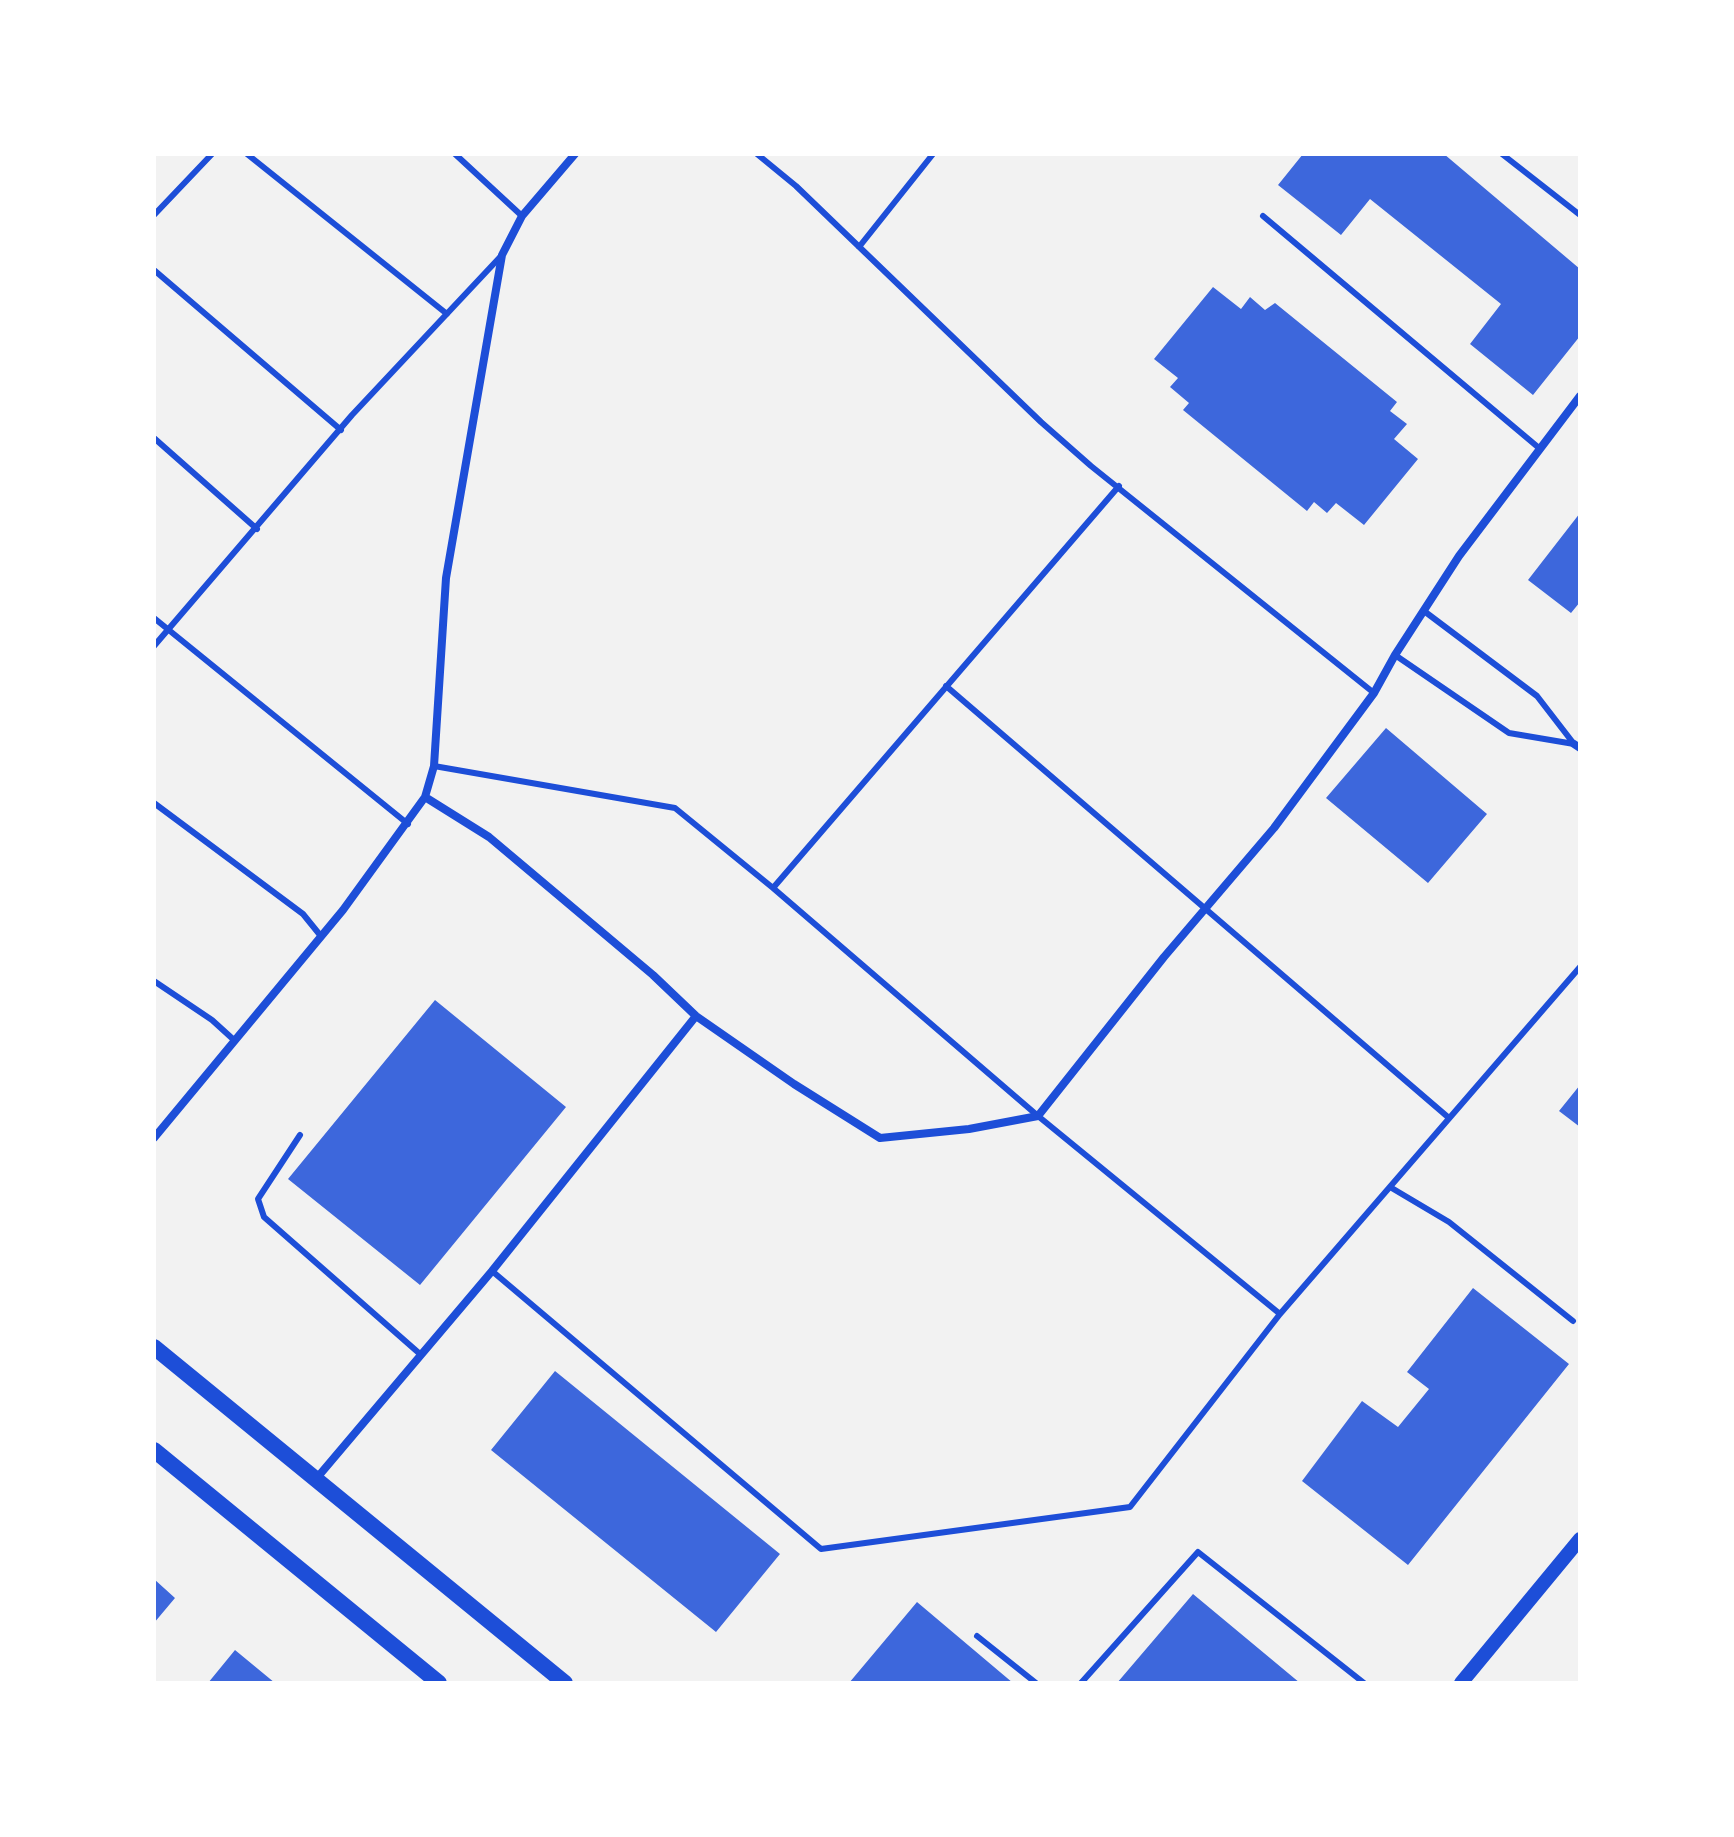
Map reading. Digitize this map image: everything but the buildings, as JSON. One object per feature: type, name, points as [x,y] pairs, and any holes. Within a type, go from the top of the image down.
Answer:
[{"type":"main road","points":[[154,1347],[565,1683]]},
{"type":"main road","points":[[154,1450],[439,1683]]},
{"type":"street","points":[[154,1138],[320,935],[408,824],[425,797],[434,766],[446,578],[502,255],[522,216],[575,154]]},
{"type":"street","points":[[425,797],[489,837],[653,975],[696,1016],[794,1084],[880,1138],[969,1129],[1038,1116],[1274,828],[1374,693],[1459,556],[1580,396]]},
{"type":"street","points":[[316,1479],[492,1271],[696,1016]]},
{"type":"street","points":[[1461,1683],[1580,1539]]},
{"type":"lane","points":[[154,215],[212,154]]},
{"type":"lane","points":[[247,154],[447,314]]},
{"type":"lane","points":[[455,154],[522,216]]},
{"type":"lane","points":[[757,154],[796,186],[1041,422],[1091,466],[1374,693]]},
{"type":"lane","points":[[859,247],[933,154]]},
{"type":"lane","points":[[1502,154],[1580,215]]},
{"type":"lane","points":[[1263,216],[1539,448]]},
{"type":"lane","points":[[154,646],[341,430],[502,255]]},
{"type":"lane","points":[[154,270],[341,430]]},
{"type":"lane","points":[[154,438],[257,529]]},
{"type":"lane","points":[[773,888],[1119,486]]},
{"type":"lane","points":[[1424,611],[1537,696],[1577,746]]},
{"type":"lane","points":[[154,618],[408,824]]},
{"type":"lane","points":[[1395,655],[1509,733],[1577,746]]},
{"type":"lane","points":[[946,686],[1449,1118]]},
{"type":"lane","points":[[434,766],[675,808],[773,888],[1038,1116],[1280,1314]]},
{"type":"lane","points":[[154,803],[303,914],[320,935]]},
{"type":"lane","points":[[492,1271],[821,1549],[1130,1507],[1280,1314],[1580,967]]},
{"type":"lane","points":[[154,981],[212,1020],[234,1040]]},
{"type":"lane","points":[[300,1135],[258,1199],[264,1217],[420,1354]]},
{"type":"lane","points":[[1390,1187],[1449,1222],[1573,1321]]},
{"type":"lane","points":[[1081,1683],[1198,1552],[1364,1683]]},
{"type":"lane","points":[[977,1636],[1036,1683]]}]
